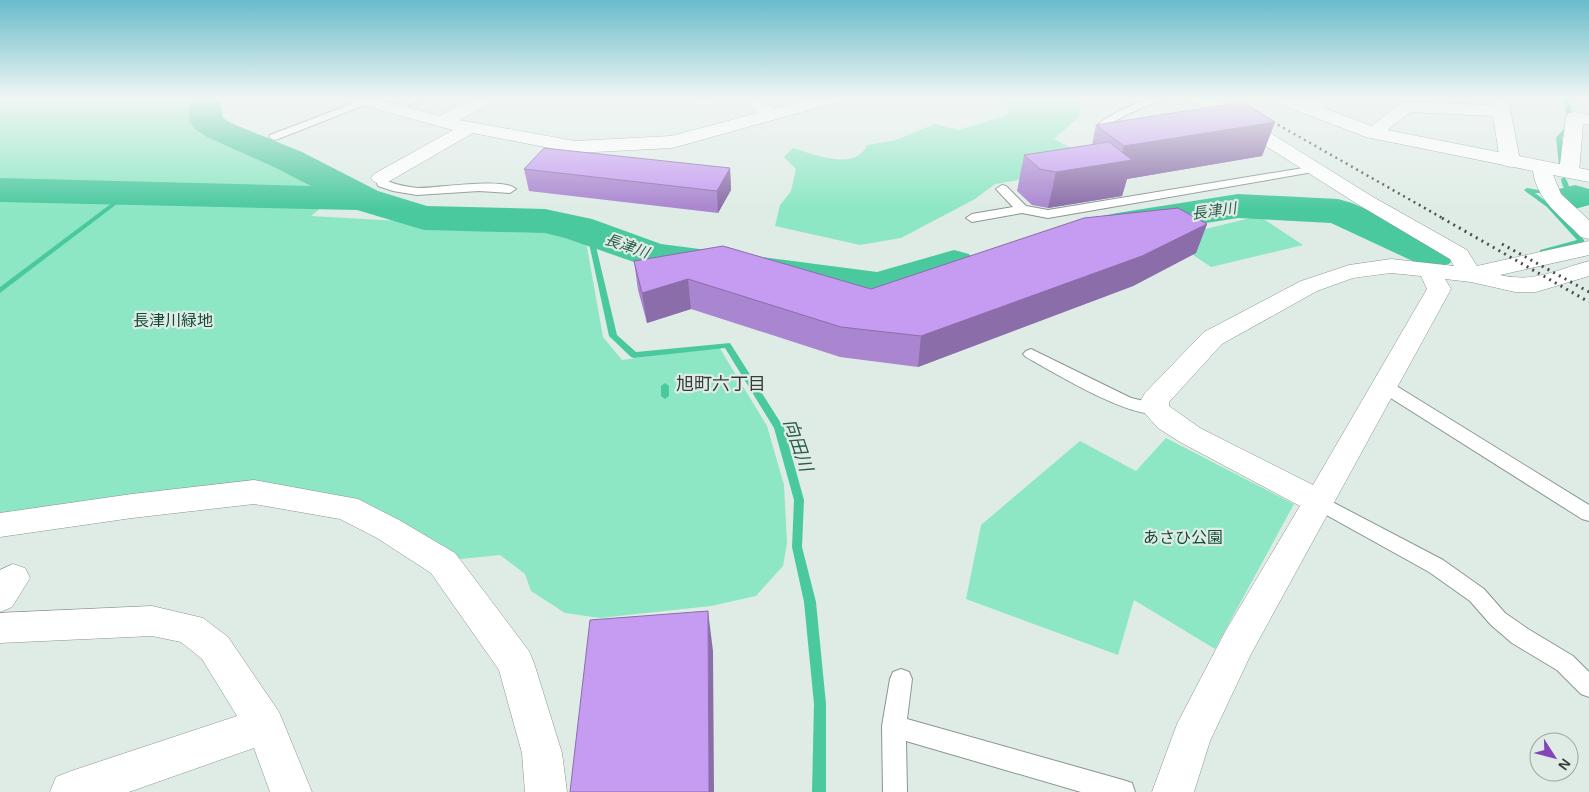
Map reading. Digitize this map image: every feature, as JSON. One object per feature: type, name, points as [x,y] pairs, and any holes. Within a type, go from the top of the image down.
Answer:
[{"type":"street","points":[[381,178],[457,135]]},
{"type":"street","points":[[508,135],[575,147],[593,148],[672,142],[698,135]]},
{"type":"street","points":[[1260,135],[1459,255],[1471,275]]},
{"type":"street","points":[[1382,135],[1589,176]]},
{"type":"street","points":[[1505,135],[1510,161]]},
{"type":"street","points":[[1569,172],[1573,135]]},
{"type":"street","points":[[1542,167],[1543,181],[1551,198],[1587,227]]},
{"type":"street","points":[[1471,275],[1501,266],[1589,248]]},
{"type":"street","points":[[1319,502],[1190,435],[1168,421],[1156,409],[1155,400],[1213,338],[1310,286],[1349,272],[1391,266],[1471,275],[1515,285],[1536,285],[1589,268]]},
{"type":"street","points":[[1172,792],[1191,737],[1238,643],[1439,289],[1429,270]]},
{"type":"street","points":[[0,525],[254,492],[346,508],[355,512],[388,529],[443,563],[516,663],[542,753],[546,792]]},
{"type":"street","points":[[0,628],[152,621],[190,629],[215,648],[265,725],[291,792]]},
{"type":"street","points":[[71,792],[265,725]]},
{"type":"lane","points":[[274,137],[279,135]]},
{"type":"lane","points":[[972,218],[1022,209],[1048,214],[1315,169]]},
{"type":"lane","points":[[381,178],[382,183],[386,185],[414,192],[487,187],[510,189]]},
{"type":"lane","points":[[1002,189],[1022,209]]},
{"type":"lane","points":[[1031,354],[1127,403],[1156,409]]},
{"type":"lane","points":[[1384,386],[1589,514]]},
{"type":"lane","points":[[1319,502],[1436,566],[1477,595],[1498,618],[1520,636],[1564,663],[1589,687]]},
{"type":"lane","points":[[896,792],[894,726],[901,679]]},
{"type":"lane","points":[[894,726],[1123,792]]},
{"type":"green space","name":"長津川緑地","points":[[0,135],[232,135],[342,190],[311,216],[559,230],[579,239],[587,247],[603,337],[622,360],[719,347],[767,426],[784,485],[787,543],[783,566],[756,596],[711,606],[600,618],[565,613],[531,591],[525,574],[500,555],[461,559],[398,522],[347,499],[0,518]]},
{"type":"green space","points":[[908,135],[1059,135],[1054,139],[1081,153],[1064,172],[995,184],[975,199],[901,238],[860,245],[775,226],[780,205],[791,191],[796,169],[784,157],[793,148],[822,157],[844,159],[854,158],[867,145],[896,140]]},
{"type":"green space","points":[[1259,216],[1303,245],[1211,267],[1168,238]]},
{"type":"green space","name":"あさひ公園","points":[[1166,438],[1294,504],[1215,649],[1134,600],[1118,655],[966,599],[981,525],[1080,441],[1136,471]]},
{"type":"building","points":[[1109,135],[1193,135],[1124,146]]},
{"type":"building","points":[[1109,142],[1132,160],[1056,172],[1040,169],[1024,155]]},
{"type":"building","points":[[544,148],[730,168],[717,191],[524,169]]},
{"type":"building","points":[[1178,208],[1207,224],[1142,256],[921,336],[841,327],[688,279],[642,293],[634,261],[723,246],[871,289],[1084,218]]},
{"type":"building","points":[[708,611],[709,792],[570,792],[590,620]]},
{"type":"waterway","name":"長津川","points":[[231,135],[289,160],[364,199],[424,218],[545,221],[577,228],[654,256],[877,286],[902,281],[954,263]]},
{"type":"waterway","points":[[1562,135],[1559,138],[1562,164]]},
{"type":"waterway","name":"長津川","points":[[1564,179],[1569,191],[1589,201]]},
{"type":"waterway","points":[[0,190],[353,199]]},
{"type":"waterway","name":"長津川","points":[[1542,192],[1527,190],[1549,206],[1582,241],[1543,252]]},
{"type":"waterway","points":[[0,291],[128,193]]},
{"type":"waterway","name":"長津川","points":[[1117,225],[1238,206],[1338,211],[1434,255]]},
{"type":"waterway","name":"向田川","points":[[590,234],[613,336],[634,355],[727,345],[779,428],[799,500],[797,547],[810,602],[820,704],[819,792]]},
{"type":"waterway","points":[[665,386],[665,396]]},
{"type":"railway","points":[[1296,135],[1444,219]]},
{"type":"railway","points":[[1442,218],[1589,302]]},
{"type":"railway","points":[[1502,244],[1589,292]]},
{"type":"district","name":"旭町六丁目","points":[[721,384]]}]
